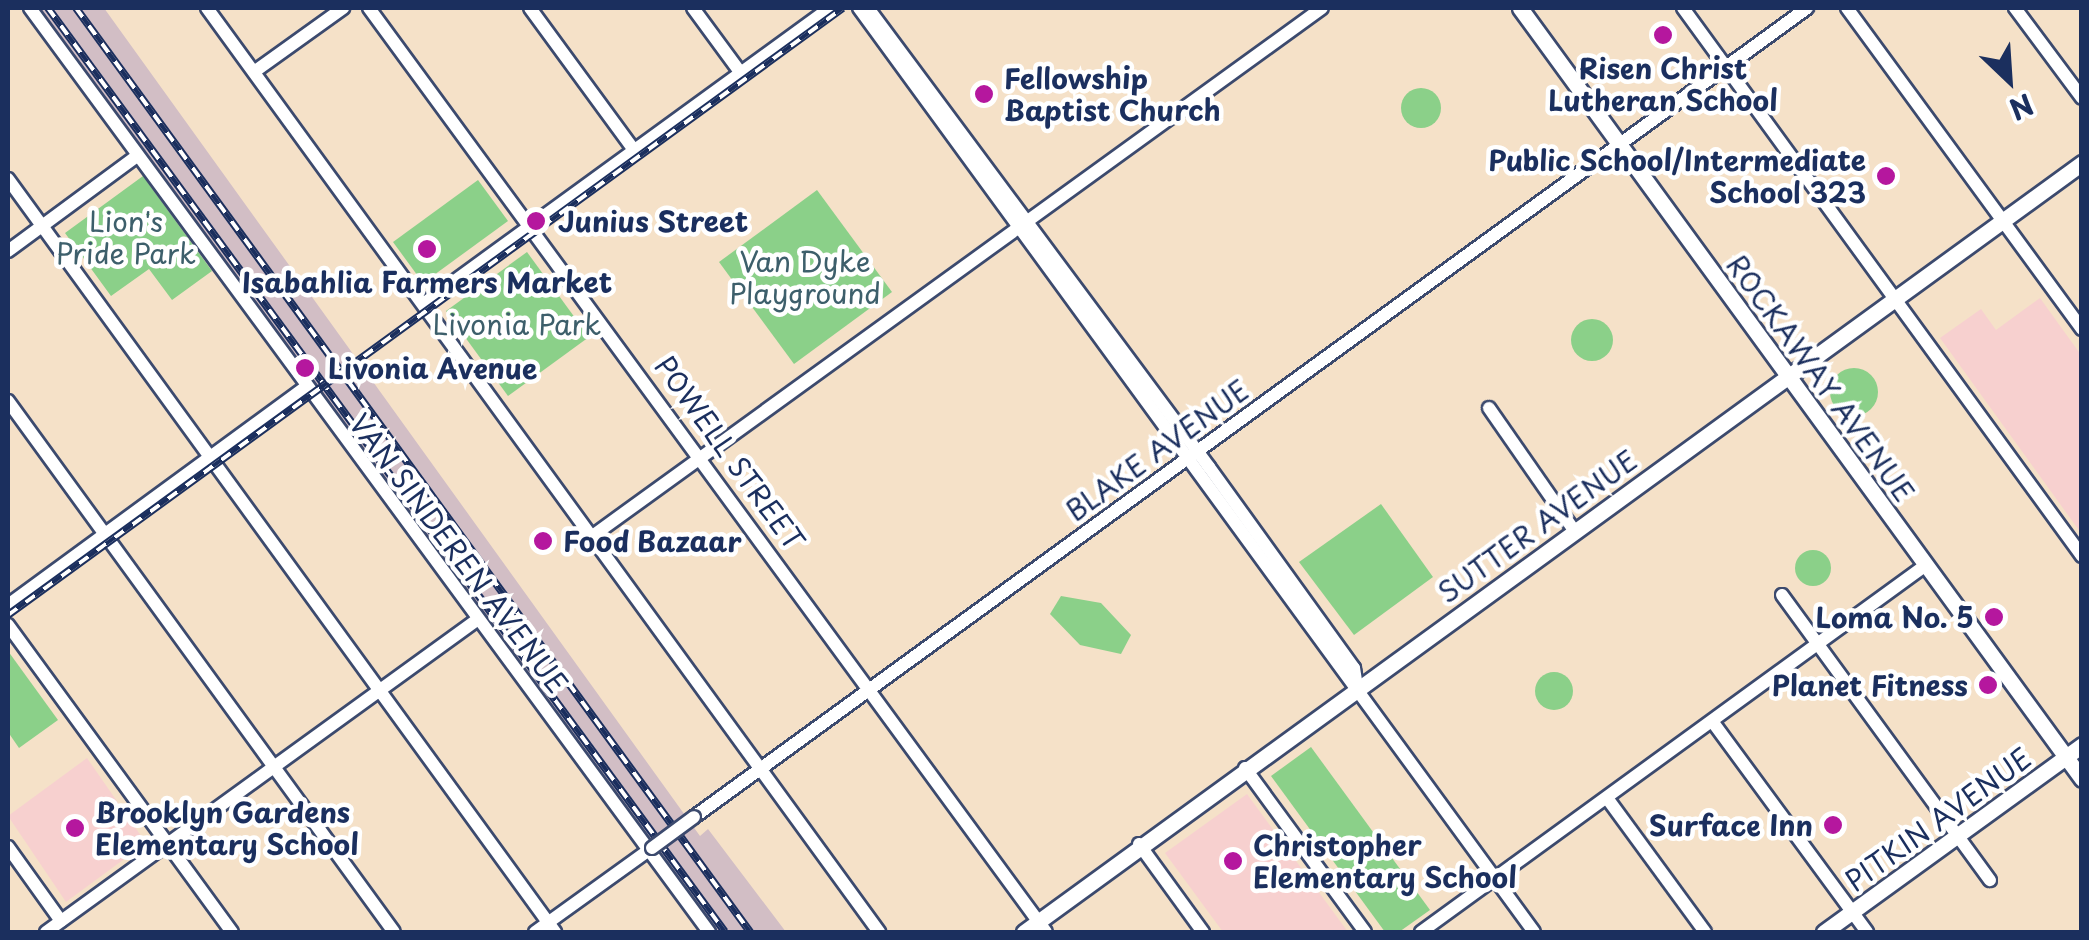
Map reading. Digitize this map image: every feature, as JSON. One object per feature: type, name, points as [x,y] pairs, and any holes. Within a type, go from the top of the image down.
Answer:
[{"type":"street","name":"VAN SINDEREN AVENUE","points":[[30,8],[710,932]]},
{"type":"street","points":[[207,8],[880,932]]},
{"type":"street","points":[[254,72],[343,8]]},
{"type":"street","name":"POWELL STREET","points":[[369,8],[703,457],[1042,926]]},
{"type":"street","points":[[530,8],[634,150]]},
{"type":"street","points":[[693,8],[740,72]]},
{"type":"street","points":[[423,304],[830,8]]},
{"type":"street","points":[[859,8],[1184,461],[1357,687],[1534,932]]},
{"type":"street","points":[[868,8],[1030,222],[1354,668],[1357,687]]},
{"type":"street","points":[[592,537],[1322,8]]},
{"type":"street","name":"ROCKAWAY AVENUE","points":[[1520,8],[2082,779]]},
{"type":"street","points":[[1683,8],[2082,556]]},
{"type":"street","name":"BLAKE AVENUE","points":[[536,932],[552,928],[694,817],[1807,8]]},
{"type":"street","points":[[1847,8],[2082,329]]},
{"type":"street","points":[[2015,8],[2082,98]]},
{"type":"street","points":[[8,252],[137,156]]},
{"type":"street","name":"SUTTER AVENUE","points":[[1024,932],[1042,926],[1139,844],[2082,163]]},
{"type":"street","points":[[8,179],[552,928]]},
{"type":"street","points":[[8,605],[306,388]]},
{"type":"street","points":[[8,401],[394,932]]},
{"type":"street","points":[[1489,408],[1573,529]]},
{"type":"street","points":[[1421,932],[1926,565]]},
{"type":"street","points":[[1782,595],[1990,880]]},
{"type":"street","points":[[46,932],[478,619]]},
{"type":"street","points":[[8,625],[232,932]]},
{"type":"street","points":[[1712,721],[1866,932]]},
{"type":"street","name":"PITKIN AVENUE","points":[[1824,932],[2082,745]]},
{"type":"street","points":[[1246,768],[1365,932]]},
{"type":"street","points":[[1607,798],[1706,932]]},
{"type":"street","points":[[1139,844],[1204,932]]},
{"type":"street","points":[[8,847],[62,921]]},
{"type":"shaded area","points":[[39,8],[104,8],[700,836],[708,829],[786,932],[714,932]]},
{"type":"shaded area","points":[[2040,298],[2081,355],[2081,533],[1940,338],[1981,309],[1996,330]]},
{"type":"shaded area","name":"Brooklyn Gardens Elementary School","points":[[87,758],[146,843],[66,902],[8,816]]},
{"type":"shaded area","name":"Christopher Elementary School","points":[[1247,794],[1348,932],[1223,932],[1165,853]]},
{"type":"green space","points":[[1421,88],[1435,94],[1441,108],[1435,122],[1421,128],[1407,122],[1401,108],[1407,94]]},
{"type":"green space","name":"Lion's Pride Park","points":[[143,176],[212,271],[172,300],[149,269],[111,296],[65,233]]},
{"type":"green space","points":[[478,180],[508,221],[423,283],[393,242]]},
{"type":"green space","name":"Van Dyke Playground","points":[[817,190],[892,292],[794,364],[719,262]]},
{"type":"green space","name":"Livonia Park","points":[[527,252],[589,337],[508,396],[446,311]]},
{"type":"green space","points":[[1592,319],[1607,325],[1613,340],[1607,355],[1592,361],[1577,355],[1571,340],[1577,325]]},
{"type":"green space","points":[[1854,368],[1871,375],[1878,392],[1871,409],[1854,416],[1837,409],[1830,392],[1837,375]]},
{"type":"green space","points":[[1381,504],[1433,577],[1354,635],[1299,562]]},
{"type":"green space","points":[[1813,550],[1826,555],[1831,568],[1826,581],[1813,586],[1800,581],[1795,568],[1800,555]]},
{"type":"green space","points":[[1061,596],[1101,603],[1131,635],[1121,654],[1080,645],[1050,614]]},
{"type":"green space","points":[[8,651],[58,720],[19,748],[8,732]]},
{"type":"green space","points":[[1554,672],[1568,677],[1573,691],[1568,705],[1554,710],[1540,705],[1535,691],[1540,677]]},
{"type":"green space","points":[[1311,747],[1430,910],[1399,932],[1385,932],[1271,776]]},
{"type":"railway","points":[[48,8],[725,932]]},
{"type":"railway","points":[[76,8],[750,932]]},
{"type":"railway","points":[[8,615],[843,8]]},
{"type":"place","name":"Risen Christ Lutheran School","points":[[1663,35]]},
{"type":"place","name":"Fellowship Baptist Church","points":[[984,94]]},
{"type":"place","name":"Public School/Intermediate School 323","points":[[1886,176]]},
{"type":"place","name":"Junius Street","points":[[536,221]]},
{"type":"place","name":"Isabahlia Farmers Market","points":[[427,249]]},
{"type":"place","name":"Livonia Avenue","points":[[305,368]]},
{"type":"place","name":"Food Bazaar","points":[[543,541]]},
{"type":"place","name":"Loma No. 5","points":[[1994,617]]},
{"type":"place","name":"Planet Fitness","points":[[1988,685]]},
{"type":"place","name":"Surface Inn","points":[[1833,825]]},
{"type":"place","name":"Brooklyn Gardens Elementary School","points":[[75,828]]},
{"type":"place","name":"Christopher Elementary School","points":[[1233,861]]}]
